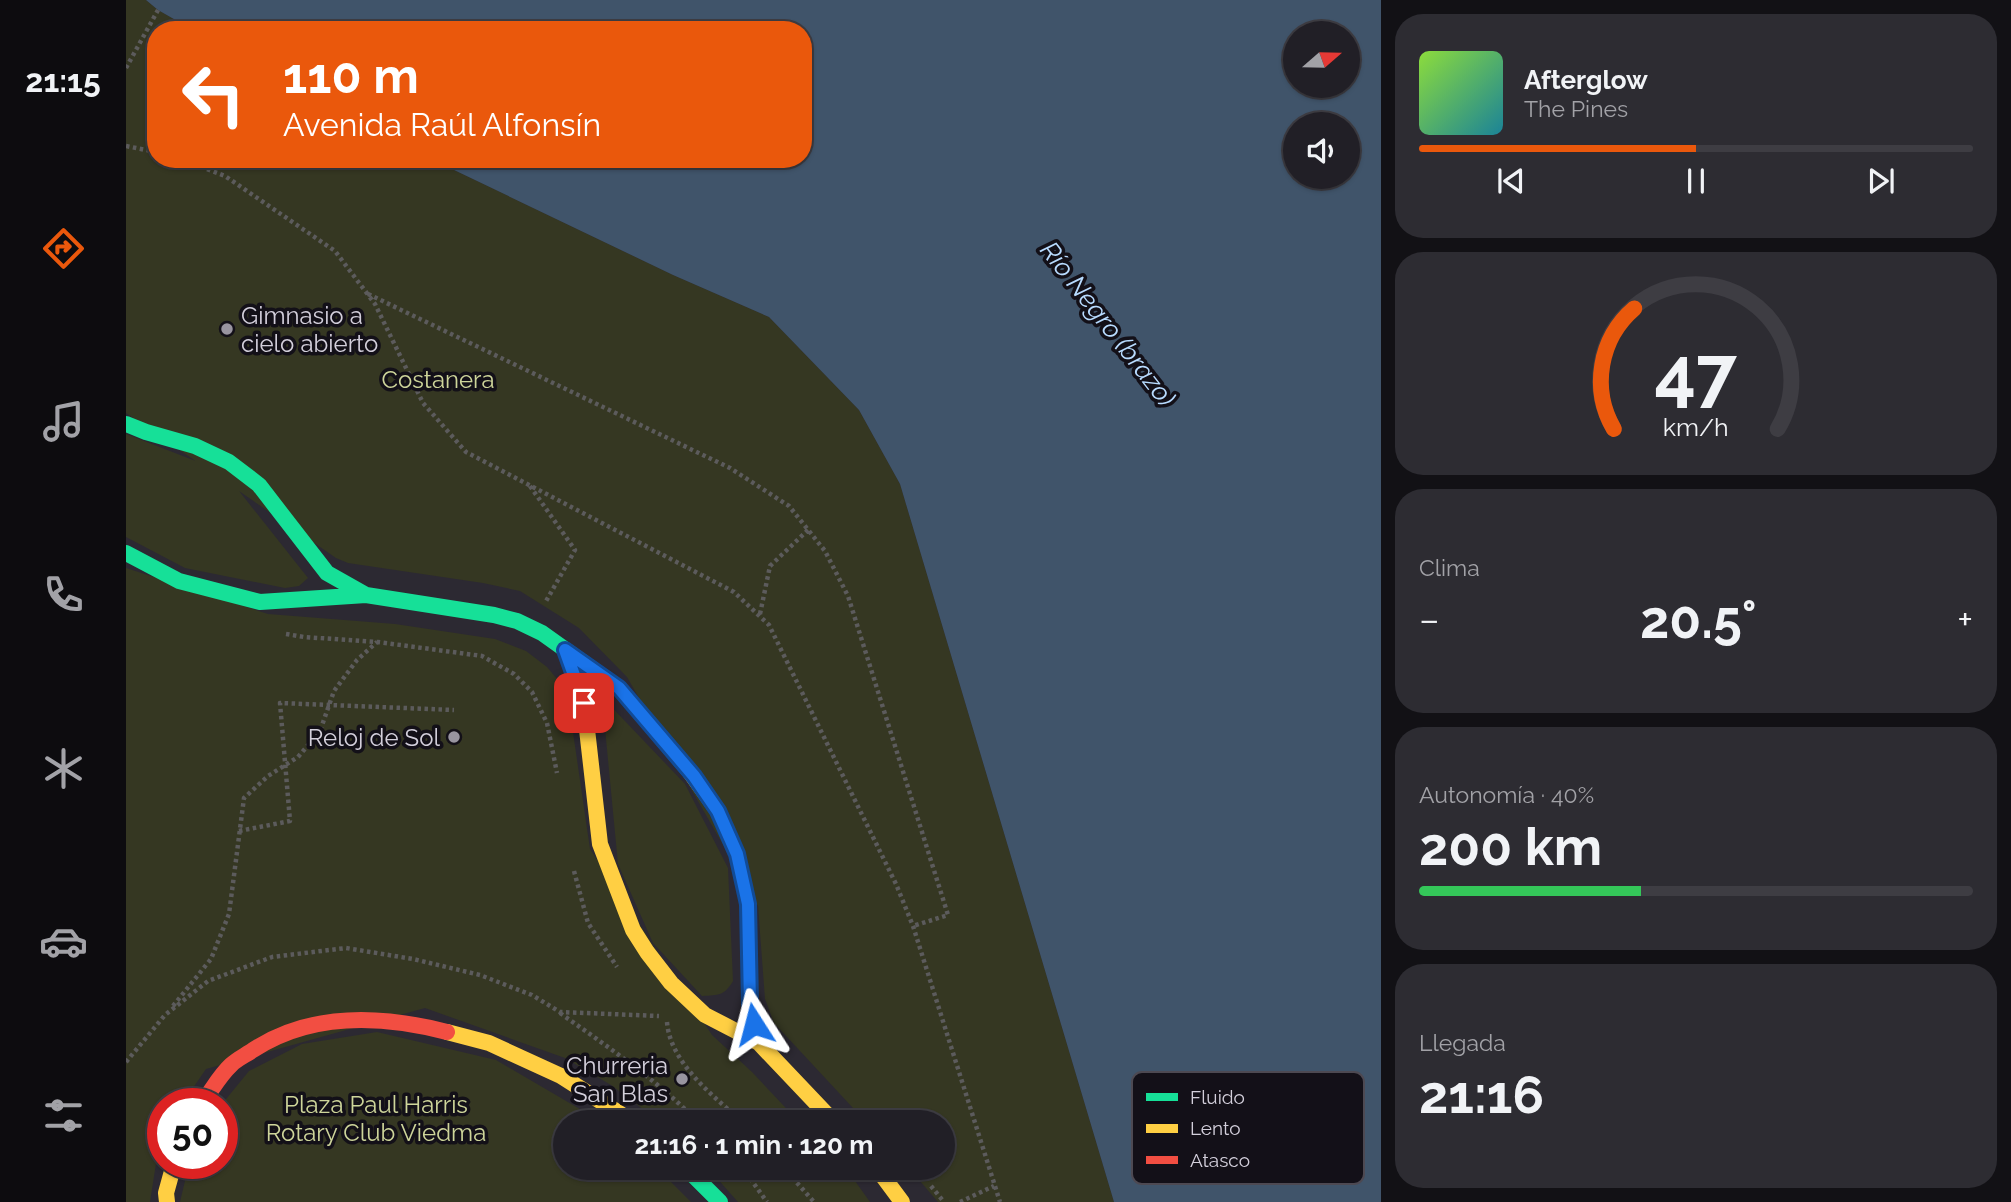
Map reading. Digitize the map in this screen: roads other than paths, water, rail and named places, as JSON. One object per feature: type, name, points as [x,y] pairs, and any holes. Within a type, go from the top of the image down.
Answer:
[{"type":"main road","points":[[126,424],[195,446],[229,462],[259,485],[327,573],[366,596]]},
{"type":"main road","points":[[126,553],[179,581],[260,603],[366,596],[494,615],[542,633],[619,688],[694,776],[718,811],[737,854],[748,904],[750,1004],[759,1043]]},
{"type":"main road","points":[[565,650],[584,703],[600,844],[633,930],[671,983],[705,1016],[759,1043],[823,1110]]},
{"type":"main road","points":[[214,1088],[232,1065],[260,1046],[288,1032],[327,1021],[386,1020],[425,1026],[489,1044],[561,1076],[614,1110]]},
{"type":"main road","points":[[167,1202],[166,1193],[170,1179]]},
{"type":"main road","points":[[698,1180],[720,1202]]},
{"type":"main road","points":[[886,1180],[902,1202]]},
{"type":"water","name":"Río Negro (brazo)","points":[[146,0],[1381,0],[1381,1202],[1114,1202],[900,484],[859,410],[769,317],[673,275],[450,168],[812,168],[812,21],[177,21]]},
{"type":"place","name":"Gimnasio a cielo abierto","points":[[227,329]]},
{"type":"place","name":"Reloj de Sol","points":[[454,737]]},
{"type":"place","name":"Churreria San Blas","points":[[682,1079]]},
{"type":"park label","name":"Costanera","points":[[438,379]]},
{"type":"park label","name":"Plaza Paul Harris Rotary Club Viedma","points":[[376,1118]]}]
